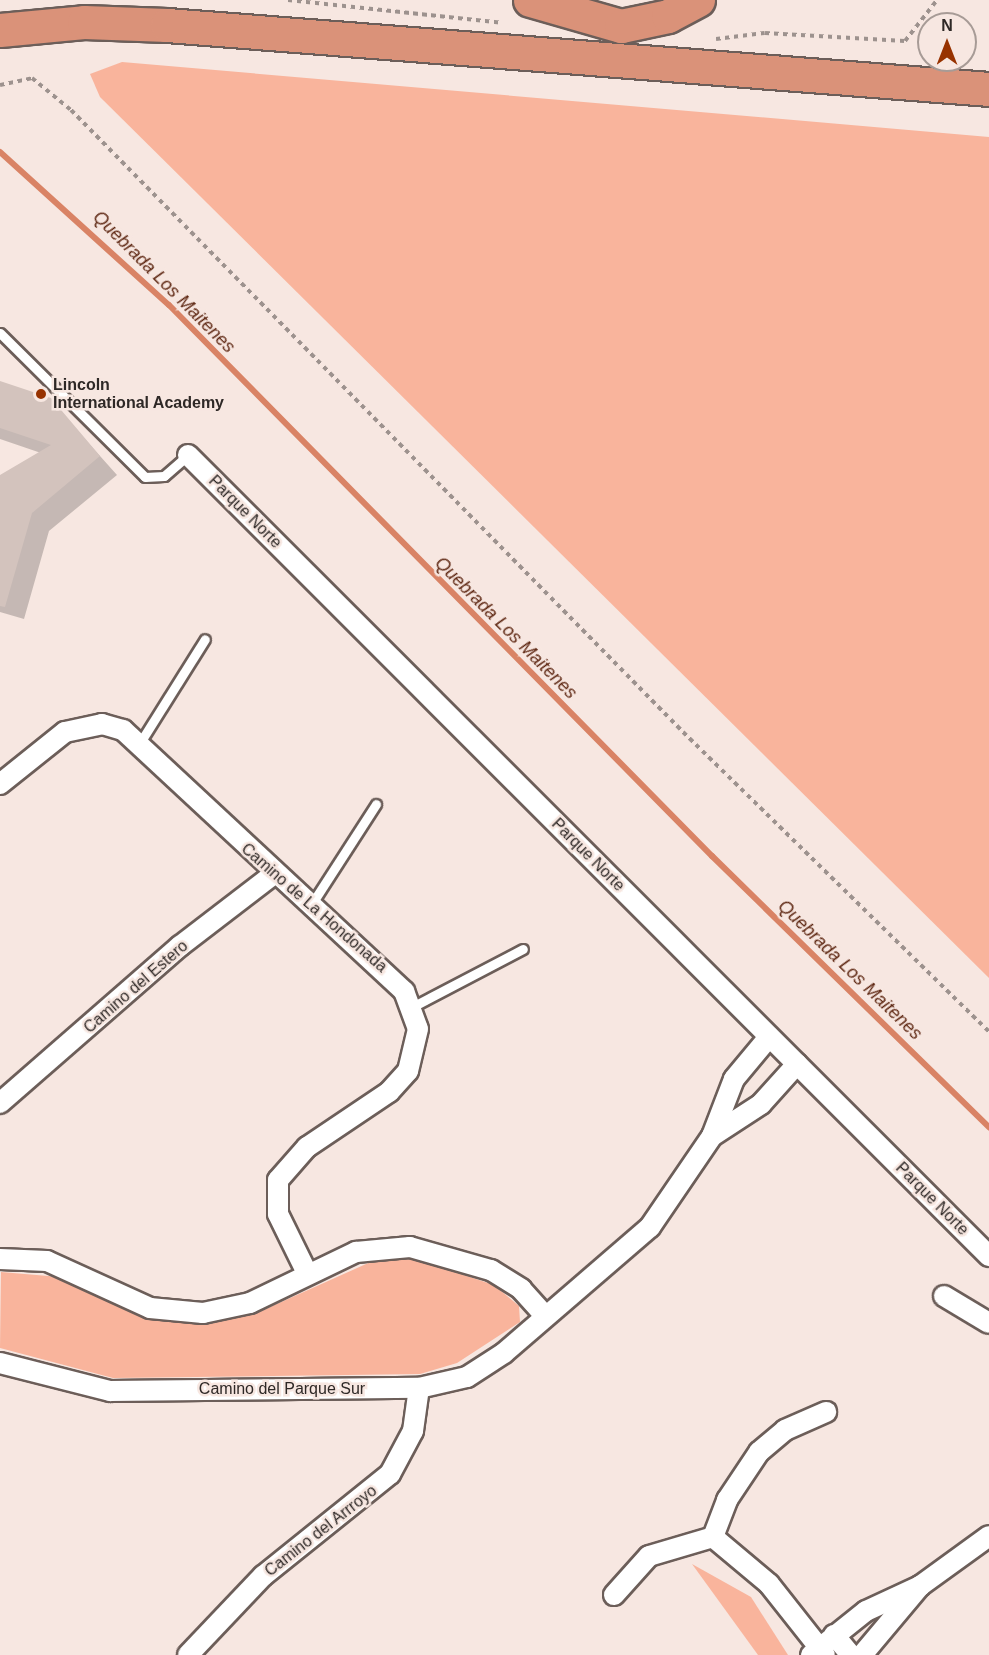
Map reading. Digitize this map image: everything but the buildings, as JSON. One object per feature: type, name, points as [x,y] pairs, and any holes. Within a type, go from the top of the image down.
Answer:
[{"type":"highway","points":[[530,0],[621,26],[668,16],[698,0]]},
{"type":"highway","points":[[0,30],[84,22],[167,25],[989,89]]},
{"type":"street","name":"Parque Norte","points":[[188,455],[989,1256]]},
{"type":"street","name":"Camino de La Hondonada","points":[[0,784],[54,739],[78,727],[116,727],[141,741],[274,874],[392,976],[412,1007],[417,1044],[400,1082],[308,1147],[278,1180],[278,1214],[308,1273]]},
{"type":"street","name":"Camino del Estero","points":[[0,1103],[180,946],[274,874]]},
{"type":"street","points":[[712,1136],[726,1092],[770,1037]]},
{"type":"street","points":[[712,1136],[760,1104],[797,1064]]},
{"type":"street","name":"Camino del Parque Sur","points":[[0,1363],[110,1391],[420,1388],[480,1370],[650,1227],[712,1136]]},
{"type":"street","points":[[0,1259],[60,1265],[134,1302],[185,1313],[242,1306],[308,1273],[374,1248],[431,1249],[505,1278],[545,1316]]},
{"type":"street","points":[[944,1296],[989,1323]]},
{"type":"street","name":"Camino del Arrroyo","points":[[188,1655],[263,1576],[390,1474],[413,1431],[420,1388]]},
{"type":"street","points":[[712,1537],[727,1500],[759,1452],[785,1430],[826,1412]]},
{"type":"street","points":[[822,1648],[866,1611],[920,1586],[989,1536]]},
{"type":"street","points":[[614,1594],[650,1556],[712,1537]]},
{"type":"street","points":[[712,1537],[769,1584],[822,1648],[851,1655]]},
{"type":"street","points":[[862,1655],[920,1586]]},
{"type":"lane","points":[[0,333],[145,477],[164,476],[188,455]]},
{"type":"lane","points":[[141,741],[205,639]]},
{"type":"lane","points":[[311,905],[376,804]]},
{"type":"lane","points":[[412,1007],[524,949]]},
{"type":"path","points":[[0,85],[32,78],[71,110],[683,732],[989,1032]]},
{"type":"shaded area","points":[[122,62],[989,137],[989,978],[100,97],[90,74]]},
{"type":"shaded area","points":[[416,1259],[494,1285],[519,1306],[520,1322],[457,1363],[420,1374],[113,1378],[0,1348],[1,1272],[60,1277],[143,1318],[211,1322],[259,1312],[375,1260]]},
{"type":"shaded area","points":[[692,1564],[751,1597],[788,1655],[758,1655]]},
{"type":"waterway","name":"Quebrada Los Maitenes","points":[[0,152],[169,305],[712,856],[989,1127]]},
{"type":"place","name":"Lincoln International Academy","points":[[41,394]]}]
